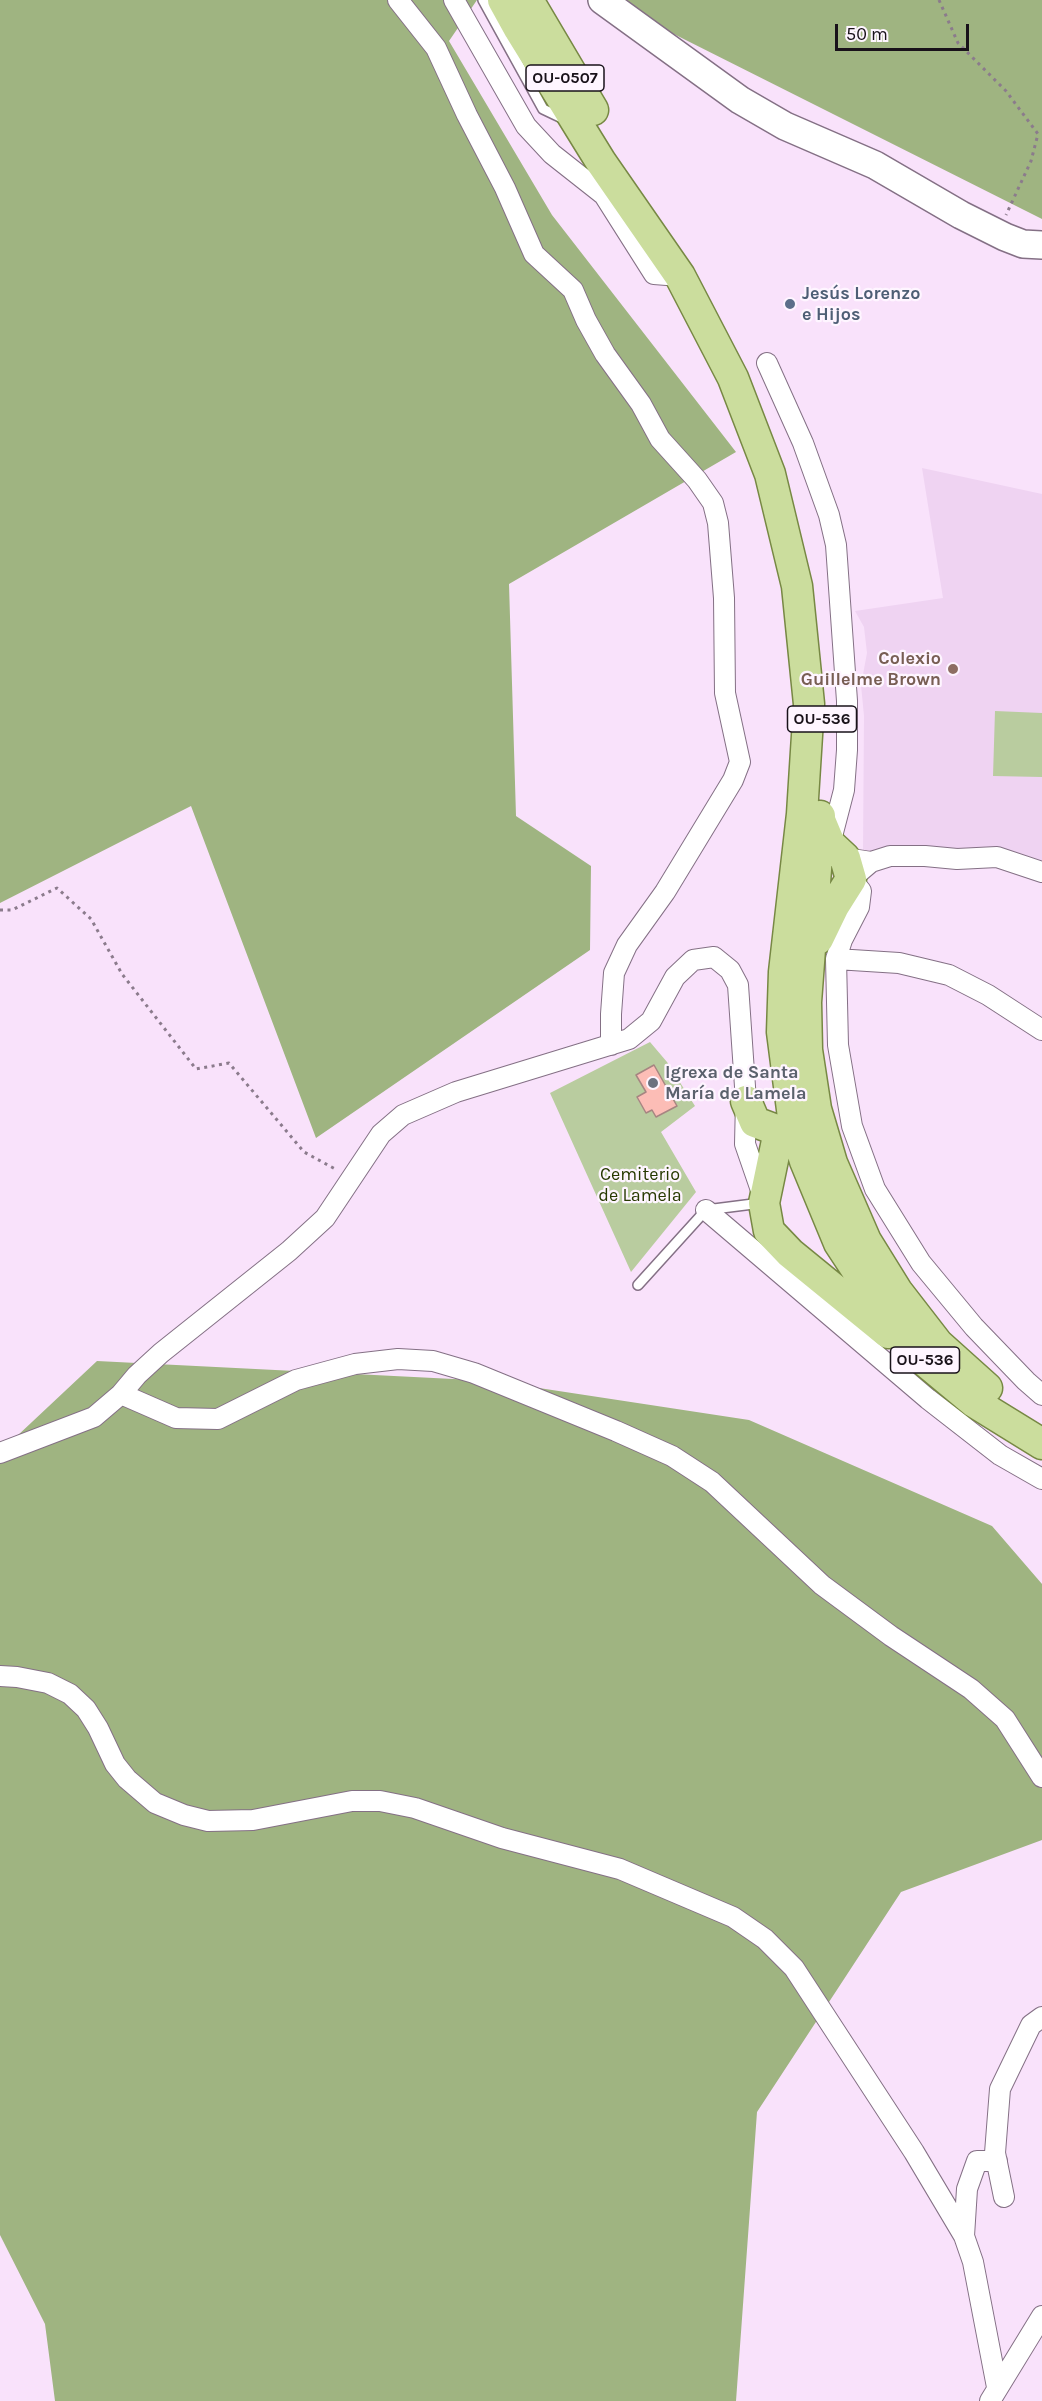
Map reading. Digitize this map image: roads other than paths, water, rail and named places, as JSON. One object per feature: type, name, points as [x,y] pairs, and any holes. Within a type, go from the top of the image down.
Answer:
[{"type":"main road","name":"OU-536","points":[[503,0],[580,128],[608,181],[680,276],[734,378],[770,474],[797,586],[809,704],[802,814],[799,984],[816,1110],[832,1163],[866,1241],[933,1354],[974,1402],[1042,1444]]},
{"type":"main road","name":"OU-0507","points":[[519,0],[578,101],[608,181]]},
{"type":"main road","name":"OU-536","points":[[528,0],[610,139],[722,317],[770,430],[804,542],[818,637],[822,700],[844,855],[817,879],[799,984]]},
{"type":"main road","points":[[817,879],[844,855]]},
{"type":"main road","points":[[844,855],[820,933],[799,984],[800,1056],[794,1126],[764,1203],[769,1231],[784,1263],[933,1354]]},
{"type":"main road","points":[[746,1101],[755,1122],[794,1126]]},
{"type":"main road","points":[[794,1126],[805,1161],[842,1232],[908,1316],[933,1354]]},
{"type":"main road","points":[[784,1263],[831,1249],[842,1232]]},
{"type":"main road","name":"OU-536","points":[[933,1354],[1042,1424]]},
{"type":"street","points":[[398,0],[436,48],[466,116],[505,188],[534,254],[573,290],[605,354],[641,404],[660,439],[697,480],[713,503],[718,523],[724,598],[725,693],[740,762],[734,780],[666,892],[627,945],[614,973],[611,1045]]},
{"type":"street","points":[[454,0],[526,126],[552,154],[608,181]]},
{"type":"street","points":[[602,0],[740,100],[785,126],[875,165],[961,215],[998,233],[1023,244],[1042,245]]},
{"type":"street","points":[[767,363],[802,443],[829,514],[836,545],[847,701],[844,855],[861,891],[859,907],[842,940],[837,959],[838,1045],[852,1126],[875,1189],[921,1263],[974,1327],[1042,1395]]},
{"type":"street","points":[[844,855],[925,856],[957,860],[997,857],[1042,872]]},
{"type":"street","points":[[0,1453],[94,1417],[121,1394],[137,1375],[161,1353],[289,1251],[325,1218],[381,1134],[403,1115],[456,1092],[629,1039],[651,1021],[675,977],[693,960],[714,957],[730,970],[738,985],[746,1101],[745,1144],[764,1203]]},
{"type":"street","points":[[837,959],[899,963],[949,975],[988,994],[1042,1030]]},
{"type":"street","points":[[706,1210],[784,1263],[928,1399],[1000,1455],[1042,1479]]},
{"type":"street","points":[[121,1394],[176,1418],[218,1419],[296,1380],[355,1364],[398,1359],[433,1361],[474,1373],[616,1431],[672,1456],[712,1482],[822,1585],[891,1636],[971,1689],[1005,1719],[1042,1777]]},
{"type":"street","points":[[0,1676],[48,1683],[70,1694],[86,1709],[115,1764],[128,1779],[155,1803],[184,1815],[208,1821],[253,1820],[352,1801],[380,1801],[415,1808],[502,1838],[620,1869],[733,1917],[765,1939],[794,1968],[914,2152],[964,2236],[973,2262],[993,2394]]},
{"type":"street","points":[[1004,2197],[997,2161],[1000,2089],[1031,2025],[1042,2017]]},
{"type":"street","points":[[964,2236],[967,2189],[977,2161],[997,2161]]},
{"type":"street","points":[[993,2394],[1042,2316]]},
{"type":"lane","points":[[483,0],[543,110],[580,128]]},
{"type":"lane","points":[[638,1285],[706,1210],[764,1203]]},
{"type":"place","name":"Jesús Lorenzo e Hijos","points":[[790,304]]},
{"type":"place","name":"Colexio Guillelme Brown","points":[[953,669]]},
{"type":"place","name":"Igrexa de Santa María de Lamela","points":[[653,1083]]},
{"type":"park label","name":"Cemiterio de Lamela","points":[[640,1185]]}]
